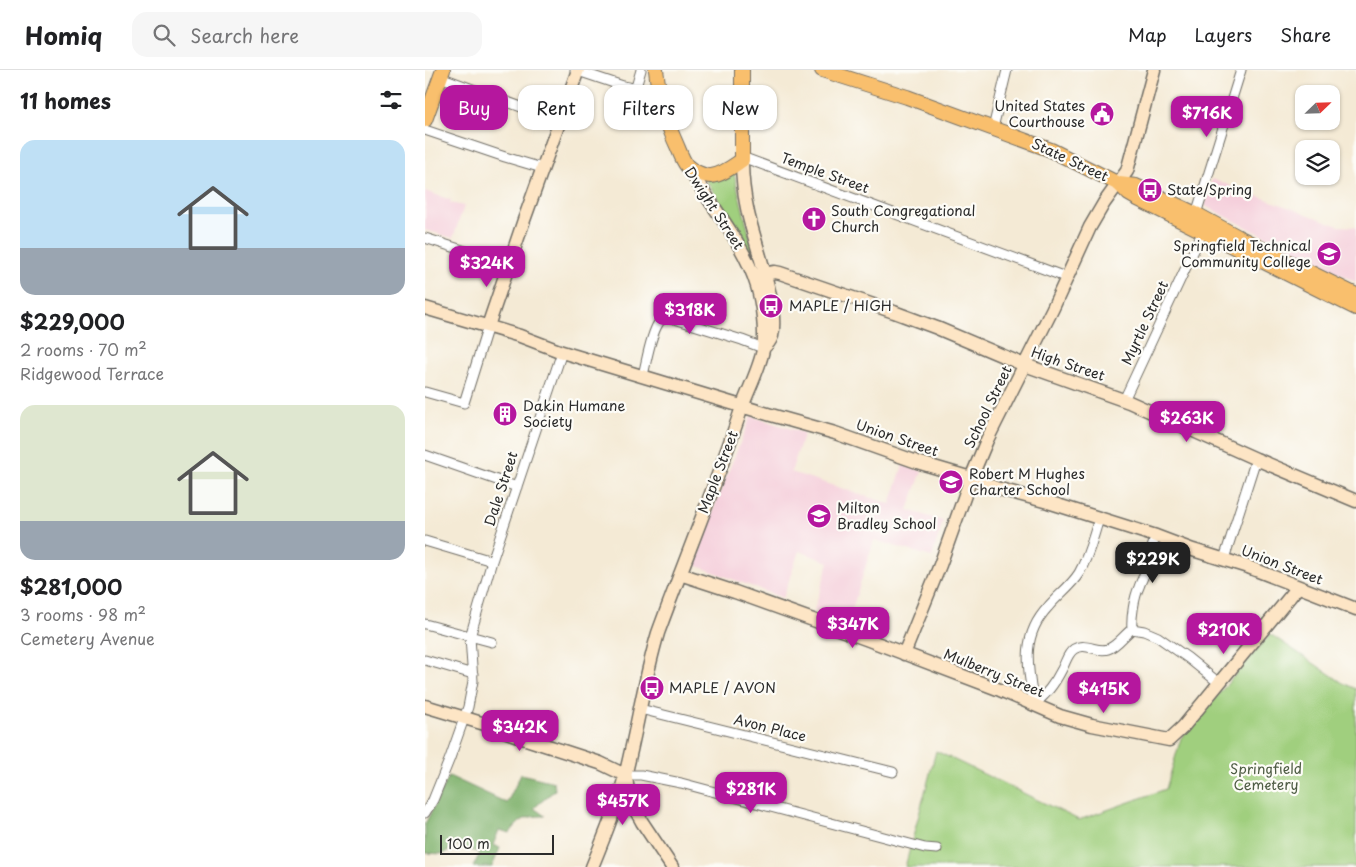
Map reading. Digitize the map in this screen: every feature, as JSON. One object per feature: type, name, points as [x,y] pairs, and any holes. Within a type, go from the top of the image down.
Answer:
[{"type":"main road","name":"Dwight Street","points":[[656,70],[662,106],[673,137],[687,166]]},
{"type":"main road","name":"Maple Street","points":[[742,70],[742,158]]},
{"type":"main road","name":"State Street","points":[[822,70],[907,97],[1051,150],[1119,184],[1136,198],[1356,308]]},
{"type":"main road","points":[[425,120],[442,74]]},
{"type":"main road","points":[[687,166],[703,175],[714,176],[742,158]]},
{"type":"main road","name":"State Street","points":[[1119,184],[1136,186],[1196,214],[1356,296]]},
{"type":"street","points":[[572,85],[577,70],[633,88],[636,87],[641,70]]},
{"type":"street","points":[[993,128],[1007,70]]},
{"type":"street","name":"School Street","points":[[904,654],[987,440],[1068,278],[1090,227],[1104,203],[1127,171],[1155,70]]},
{"type":"street","points":[[1196,214],[1241,70]]},
{"type":"street","points":[[442,74],[518,105]]},
{"type":"street","points":[[425,130],[542,168]]},
{"type":"street","points":[[425,392],[464,404],[488,326],[556,130]]},
{"type":"street","name":"Maple Street","points":[[592,867],[625,775],[653,647],[763,348],[771,338],[773,323],[771,305],[747,205],[742,158]]},
{"type":"street","name":"Temple Street","points":[[742,158],[1068,278]]},
{"type":"street","name":"Dwight Street","points":[[687,166],[735,236],[749,265],[755,280],[759,299],[763,348]]},
{"type":"street","name":"Myrtle Street","points":[[1124,400],[1203,231]]},
{"type":"street","points":[[425,238],[510,262]]},
{"type":"street","name":"High Street","points":[[764,274],[780,273],[937,328],[1025,365],[1124,400],[1356,501]]},
{"type":"street","name":"Union Street","points":[[425,308],[488,326],[563,352],[835,433],[996,488],[1157,536],[1356,609]]},
{"type":"street","points":[[643,375],[658,323],[668,317],[763,348]]},
{"type":"street","name":"Dale Street","points":[[470,637],[492,561],[563,352]]},
{"type":"street","points":[[425,455],[517,487]]},
{"type":"street","points":[[1224,559],[1256,459]]},
{"type":"street","points":[[1034,705],[1027,658],[1033,629],[1041,614],[1078,575],[1089,552],[1099,519]]},
{"type":"street","points":[[1132,629],[1131,620],[1135,597],[1157,536]]},
{"type":"street","points":[[425,541],[492,561]]},
{"type":"street","name":"Mulberry Street","points":[[680,574],[735,592],[904,654],[1060,716],[1169,740],[1183,727],[1298,587]]},
{"type":"street","points":[[425,624],[492,642]]},
{"type":"street","points":[[1034,705],[1047,694],[1063,668],[1067,657],[1073,650],[1082,646],[1107,649],[1132,629]]},
{"type":"street","points":[[1132,629],[1158,636],[1219,683]]},
{"type":"street","points":[[425,813],[429,798],[464,718],[471,695],[473,674],[470,637]]},
{"type":"street","points":[[425,660],[473,674]]},
{"type":"street","points":[[425,706],[600,762],[625,775],[641,775],[681,783],[925,848],[937,849]]},
{"type":"street","name":"Avon Place","points":[[640,709],[893,772]]},
{"type":"street","points":[[625,775],[629,798],[671,867]]},
{"type":"shaded area","name":"Springfield Technical Community College","points":[[1212,179],[1339,226],[1356,227],[1356,282],[1205,206]]},
{"type":"shaded area","points":[[425,191],[451,200],[450,203],[464,206],[453,238],[425,230]]},
{"type":"shaded area","name":"Milton Bradley School","points":[[751,416],[804,433],[791,472],[890,504],[903,465],[922,471],[908,510],[943,521],[932,557],[874,540],[848,622],[814,610],[829,562],[799,551],[783,598],[695,565],[718,497]]},
{"type":"green space","points":[[734,172],[734,174],[757,265],[706,180]]},
{"type":"green space","name":"Springfield Cemetery","points":[[1270,634],[1343,683],[1356,689],[1356,867],[905,867],[936,751],[1079,820],[1166,789],[1181,738]]},
{"type":"green space","points":[[521,774],[554,782],[555,790],[534,808],[545,816],[525,819],[510,833],[499,830],[493,845],[500,848],[492,867],[473,867],[480,853],[457,845],[443,854],[425,853],[425,824],[449,776],[507,803]]},
{"type":"place","name":"United States Courthouse","points":[[1102,114]]},
{"type":"place","name":"State/Spring","points":[[1150,190]]},
{"type":"place","name":"South Congregational Church","points":[[814,219]]},
{"type":"place","name":"Springfield Technical Community College","points":[[1329,254]]},
{"type":"place","name":"MAPLE / HIGH","points":[[771,306]]},
{"type":"place","name":"Dakin Humane Society","points":[[505,414]]},
{"type":"place","name":"Robert M Hughes Charter School","points":[[951,482]]},
{"type":"place","name":"Milton Bradley School","points":[[819,516]]},
{"type":"place","name":"MAPLE / AVON","points":[[652,688]]}]
